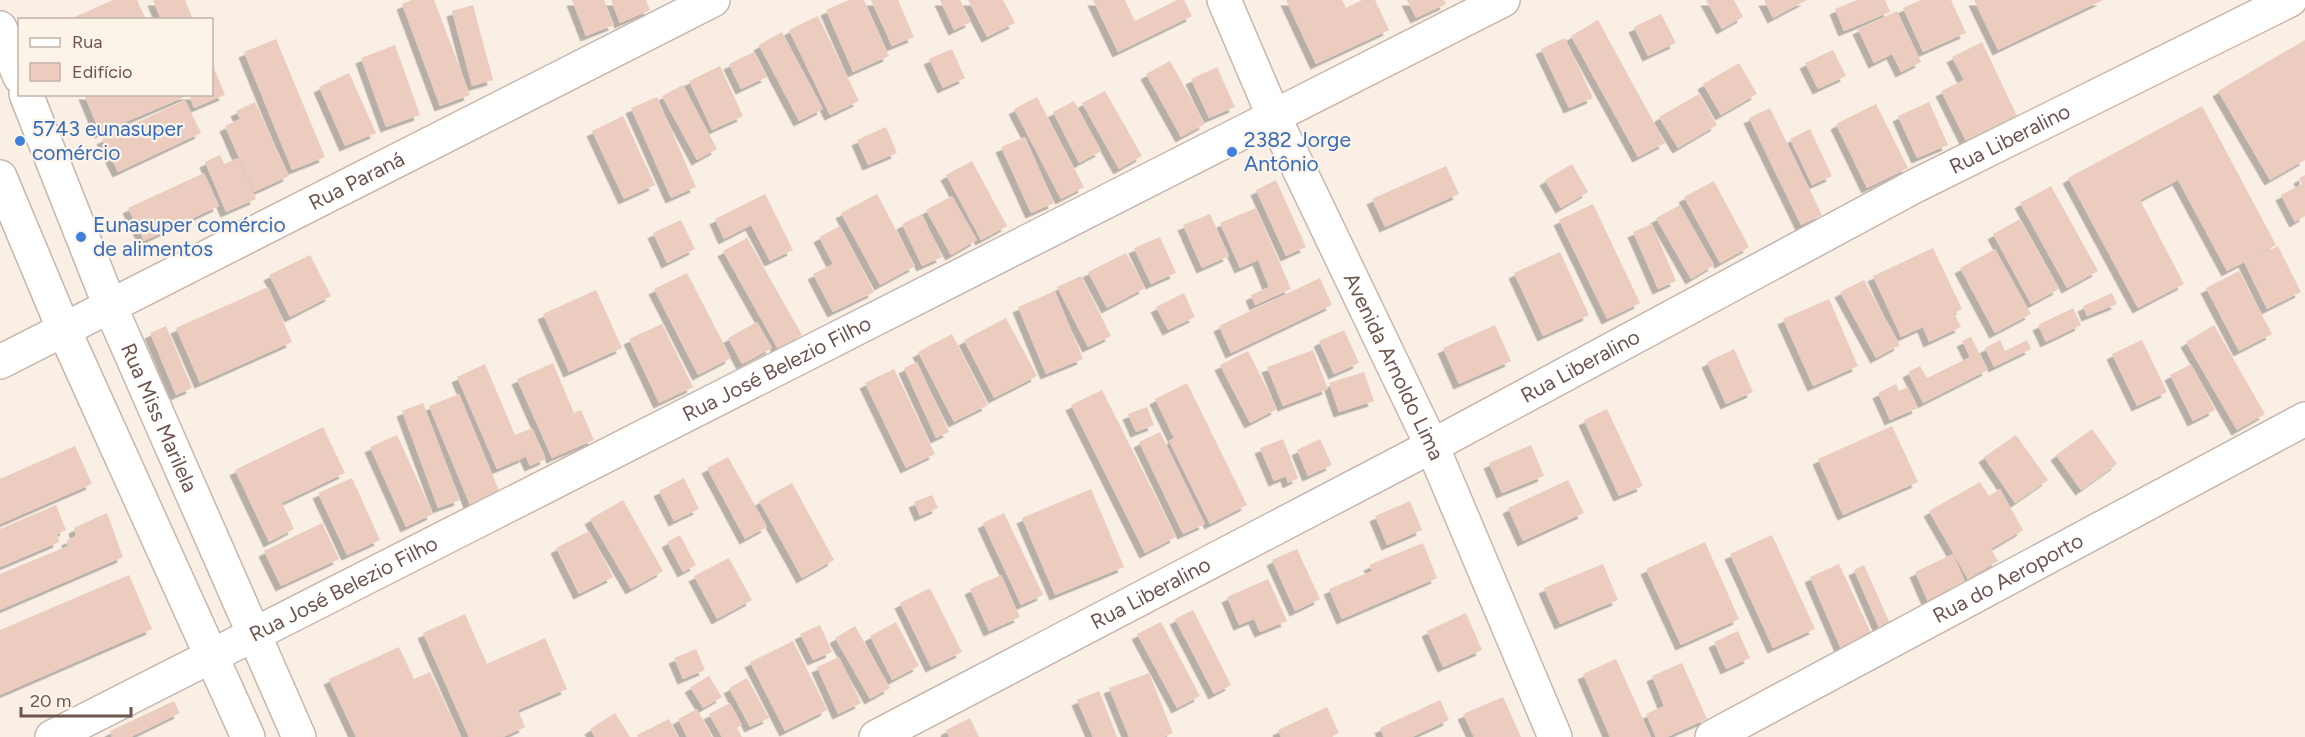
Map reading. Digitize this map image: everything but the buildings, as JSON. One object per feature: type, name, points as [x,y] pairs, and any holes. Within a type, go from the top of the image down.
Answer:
[{"type":"street","name":"Rua Paraná","points":[[0,362],[713,0]]},
{"type":"street","name":"Avenida Arnoldo Lima","points":[[1224,0],[1274,117],[1432,446],[1555,737]]},
{"type":"street","name":"Rua José Belezio Filho","points":[[52,737],[1503,0]]},
{"type":"street","name":"Rua Liberalino","points":[[876,737],[1432,446],[1915,186],[2290,0]]},
{"type":"street","points":[[0,28],[18,72]]},
{"type":"street","name":"Rua Miss Marilela","points":[[27,96],[110,306],[299,737]]},
{"type":"street","points":[[0,177],[64,330],[248,737]]},
{"type":"street","name":"Rua do Aeroporto","points":[[1712,737],[2305,419]]},
{"type":"place","name":"5743 eunasuper comércio","points":[[20,141]]},
{"type":"place","name":"2382 Jorge Antônio","points":[[1232,152]]},
{"type":"place","name":"Eunasuper comércio de alimentos","points":[[81,237]]}]
